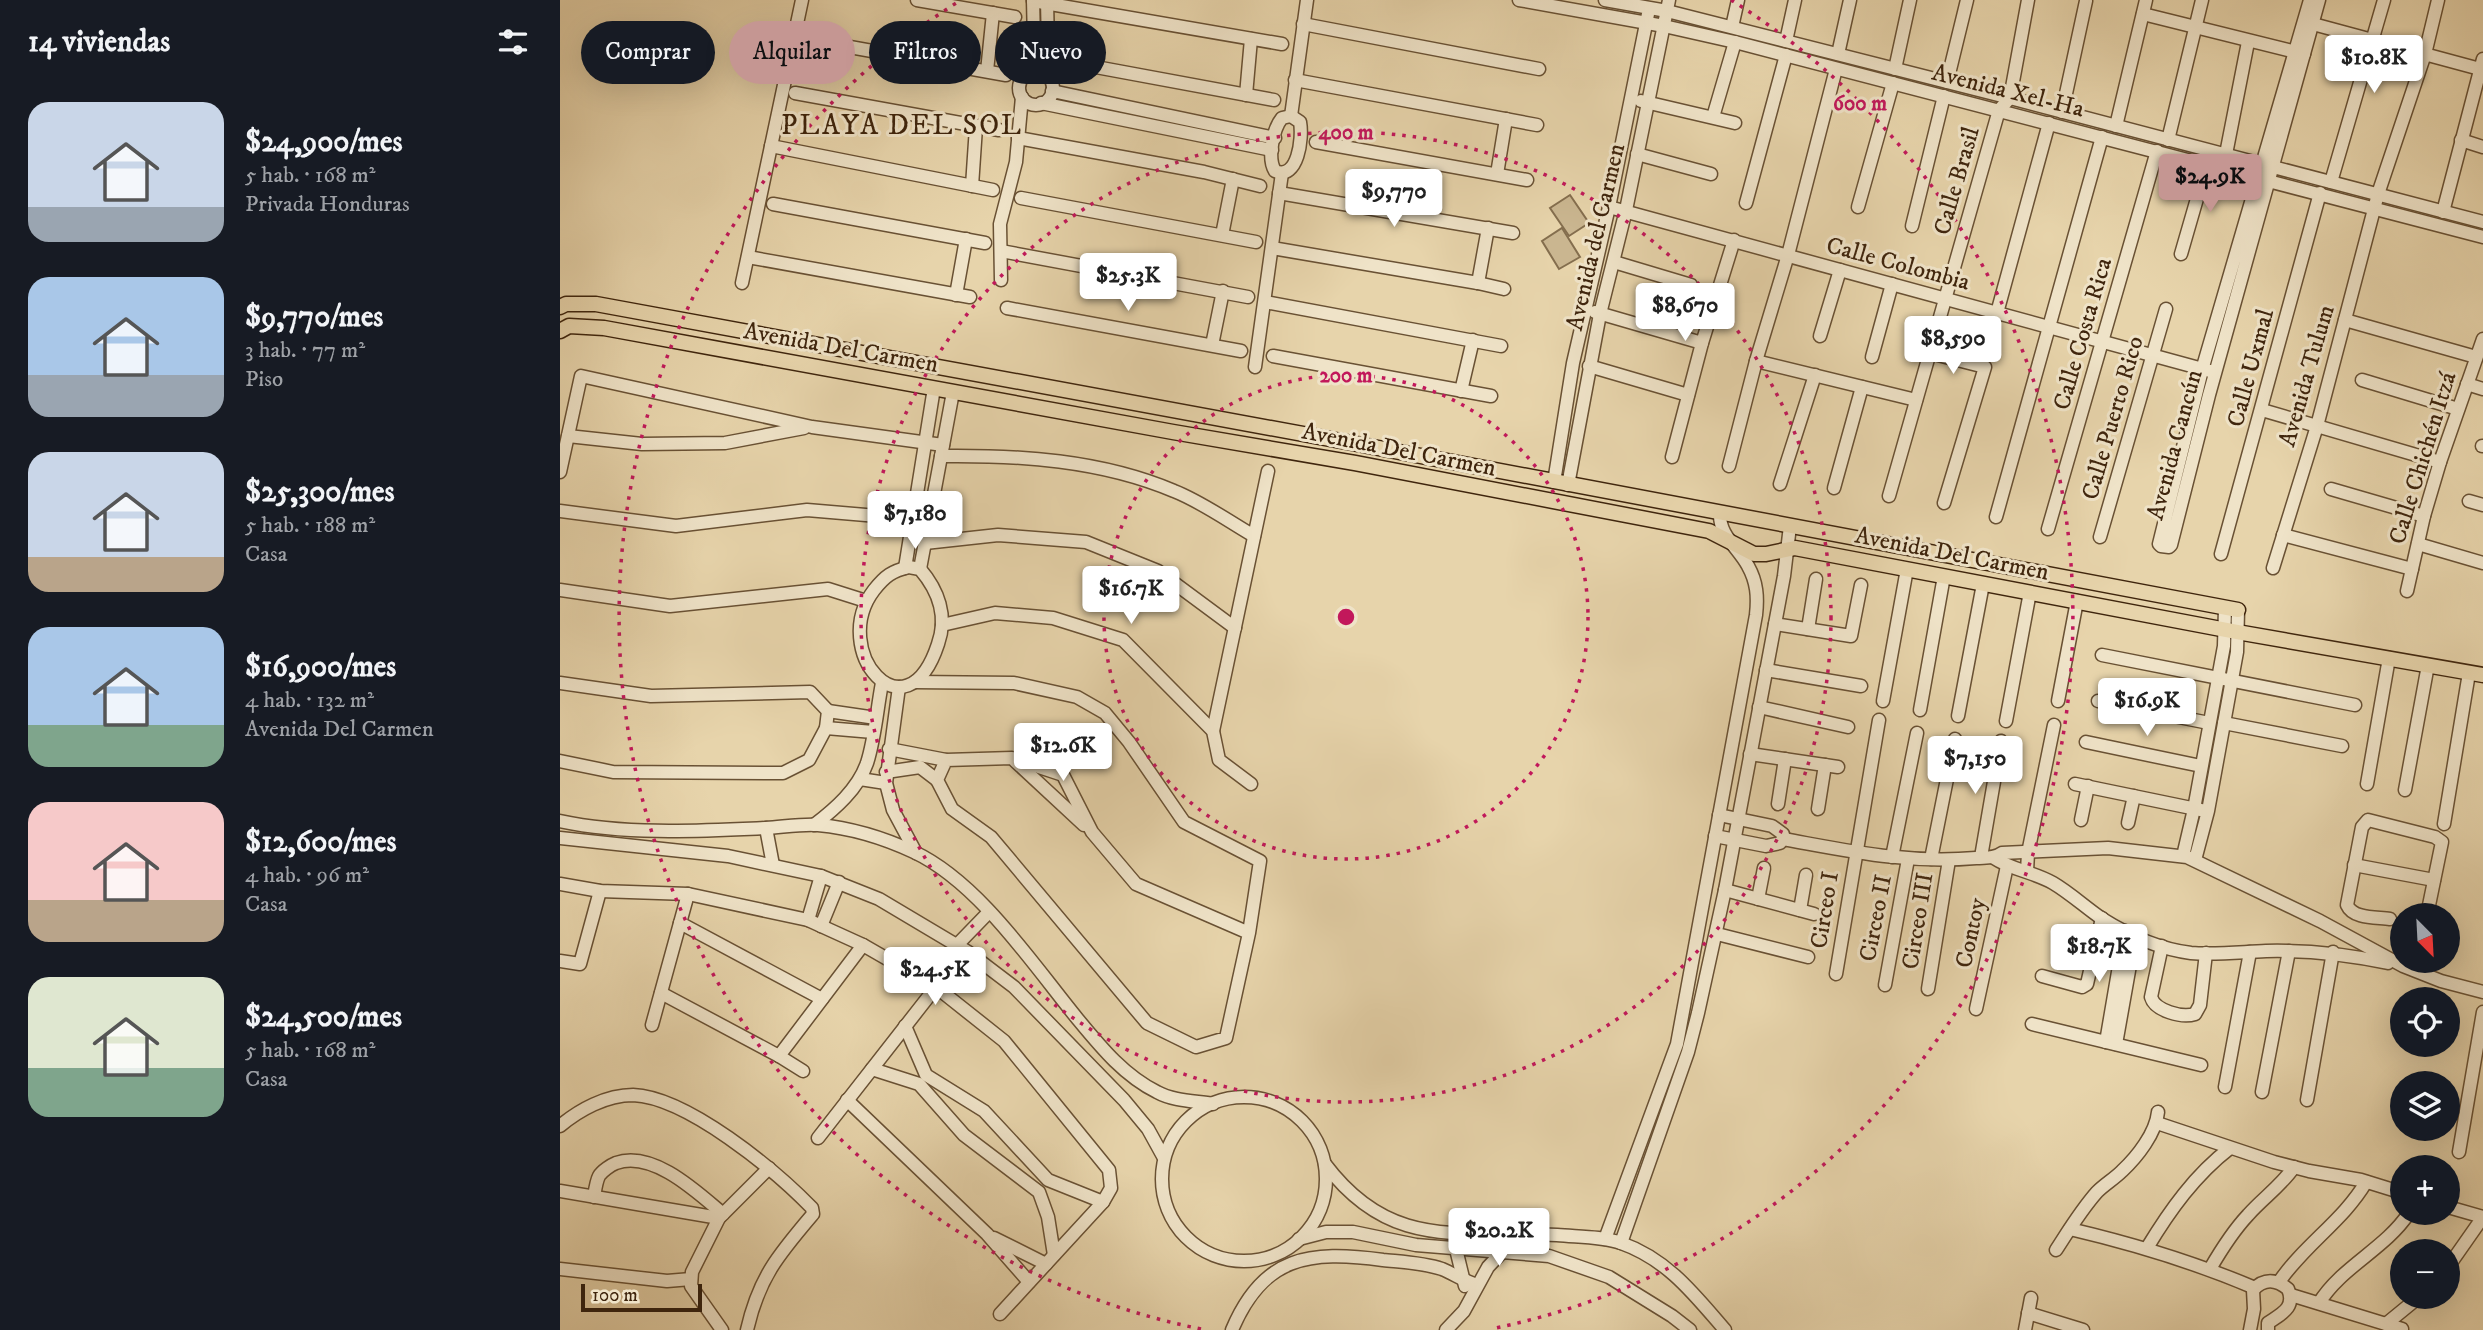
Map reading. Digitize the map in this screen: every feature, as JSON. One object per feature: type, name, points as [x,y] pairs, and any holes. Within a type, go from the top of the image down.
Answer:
[{"type":"main road","name":"Avenida Del Carmen","points":[[560,307],[582,303],[661,316],[2231,609]]},
{"type":"main road","points":[[657,337],[661,316]]},
{"type":"main road","name":"Avenida Del Carmen","points":[[560,331],[569,326],[585,325],[657,337],[1355,463],[1709,531],[1754,554],[1795,548],[2231,631],[2476,674]]},
{"type":"main road","points":[[885,379],[889,359]]},
{"type":"main road","points":[[999,400],[1003,380]]},
{"type":"main road","points":[[1173,432],[1177,412]]},
{"type":"main road","points":[[1352,443],[1350,453],[1355,463]]},
{"type":"main road","points":[[2148,615],[2153,593]]},
{"type":"street","points":[[797,21],[802,0]]},
{"type":"street","points":[[918,0],[1015,17]]},
{"type":"street","points":[[1034,21],[1033,0],[1047,1],[1282,44]]},
{"type":"street","points":[[1291,116],[1307,0]]},
{"type":"street","name":"Avenida Xel-Ha","points":[[1519,0],[1647,22],[1735,42],[2320,193],[2443,212],[2483,222]]},
{"type":"street","name":"Avenida Xel-Ha","points":[[1605,0],[1668,5],[1732,27],[2267,164],[2332,182],[2377,201],[2483,237]]},
{"type":"street","points":[[1732,27],[1738,0]]},
{"type":"street","points":[[1786,41],[1795,0]]},
{"type":"street","points":[[1838,54],[1850,0]]},
{"type":"street","points":[[1895,69],[1910,0]]},
{"type":"street","points":[[1947,82],[1967,0]]},
{"type":"street","name":"Calle Brasil","points":[[1889,496],[1999,110],[2010,97],[2028,0]]},
{"type":"street","points":[[2116,126],[2146,0]]},
{"type":"street","points":[[2168,140],[2202,0]]},
{"type":"street","name":"Avenida Cancún","points":[[2209,371],[2171,545],[2161,546],[2159,544],[2300,53],[2310,0]]},
{"type":"street","name":"Avenida Cancún","points":[[2300,53],[2313,23],[2319,0]]},
{"type":"street","points":[[2332,182],[2384,0]]},
{"type":"street","name":"Avenida Tulum","points":[[2273,568],[2317,426],[2377,201],[2425,54],[2438,0]]},
{"type":"street","points":[[1047,1],[1047,21]]},
{"type":"street","points":[[2062,112],[2085,1]]},
{"type":"street","name":"Avenida del Carmen","points":[[1561,484],[1563,418],[1651,4]]},
{"type":"street","name":"Avenida del Carmen","points":[[1561,484],[1580,420],[1600,314],[1626,210],[1668,5]]},
{"type":"street","points":[[987,71],[993,13]]},
{"type":"street","points":[[2143,14],[2300,53]]},
{"type":"street","points":[[1303,23],[1539,69]]},
{"type":"street","points":[[2313,23],[2425,54],[2482,64],[2480,87],[2461,140],[2443,212]]},
{"type":"street","points":[[1247,95],[1251,39]]},
{"type":"street","points":[[1713,117],[1735,42]]},
{"type":"street","points":[[2226,154],[2248,42]]},
{"type":"street","points":[[855,48],[995,73]]},
{"type":"street","points":[[1746,203],[1786,55]]},
{"type":"street","points":[[1106,69],[1274,100]]},
{"type":"street","points":[[1729,466],[1756,360],[1788,256],[1836,69]]},
{"type":"street","points":[[1295,80],[1537,125]]},
{"type":"street","points":[[1858,207],[1893,83]]},
{"type":"street","points":[[742,283],[784,84]]},
{"type":"street","points":[[1020,84],[1019,92],[1030,103],[1274,144]]},
{"type":"street","points":[[1041,103],[1050,97],[1051,84]]},
{"type":"street","points":[[1052,91],[1274,144]]},
{"type":"street","points":[[795,93],[999,130]]},
{"type":"street","points":[[1912,226],[1944,96]]},
{"type":"street","points":[[1001,280],[1000,224],[1016,162],[1022,97]]},
{"type":"street","points":[[1631,99],[1734,123]]},
{"type":"street","points":[[1291,116],[1300,122],[1301,130],[1294,165],[1290,172],[1282,173],[1272,167],[1274,144],[1279,121],[1291,116]]},
{"type":"street","points":[[1497,174],[1506,119]]},
{"type":"street","points":[[1997,313],[2049,123]]},
{"type":"street","points":[[972,186],[976,127]]},
{"type":"street","points":[[1996,517],[2102,137]]},
{"type":"street","points":[[1018,138],[1260,186]]},
{"type":"street","points":[[2461,140],[2483,147]]},
{"type":"street","points":[[1316,142],[1527,180]]},
{"type":"street","points":[[771,146],[993,190]]},
{"type":"street","name":"Calle Costa Rica","points":[[2048,529],[2157,151]]},
{"type":"street","points":[[1637,154],[1711,174]]},
{"type":"street","points":[[2181,254],[2207,164]]},
{"type":"street","points":[[1255,367],[1282,173]]},
{"type":"street","points":[[1222,235],[1233,179]]},
{"type":"street","points":[[1279,192],[1513,233]]},
{"type":"street","name":"Calle Uxmal","points":[[2221,554],[2320,193]]},
{"type":"street","points":[[1021,198],[1256,242]]},
{"type":"street","points":[[772,204],[985,243]]},
{"type":"street","name":"Calle Colombia","points":[[1609,207],[2209,371]]},
{"type":"street","points":[[1478,282],[1488,228]]},
{"type":"street","points":[[956,295],[965,239]]},
{"type":"street","points":[[1672,457],[1702,343],[1734,240]]},
{"type":"street","points":[[1272,248],[1478,282],[1504,289]]},
{"type":"street","points":[[1000,251],[1248,297]]},
{"type":"street","points":[[748,257],[970,297]]},
{"type":"street","points":[[1614,262],[1691,285]]},
{"type":"street","points":[[1819,336],[1840,270]]},
{"type":"street","points":[[1872,357],[1892,284]]},
{"type":"street","points":[[1212,345],[1223,292]]},
{"type":"street","points":[[1265,302],[1501,345]]},
{"type":"street","points":[[1007,308],[1241,351]]},
{"type":"street","name":"Calle Puerto Rico","points":[[2100,537],[2166,309]]},
{"type":"street","points":[[1584,310],[1702,343]]},
{"type":"street","points":[[2345,320],[2476,357]]},
{"type":"street","name":"Calle Chichén Itzá","points":[[2407,591],[2424,516],[2440,462],[2483,339]]},
{"type":"street","points":[[1461,391],[1473,340]]},
{"type":"street","points":[[1930,353],[1985,367],[1944,503]]},
{"type":"street","points":[[1273,356],[1491,396]]},
{"type":"street","points":[[1756,360],[1916,400]]},
{"type":"street","points":[[1590,366],[1688,395]]},
{"type":"street","points":[[1780,484],[1815,375]]},
{"type":"street","points":[[560,472],[580,376],[812,427],[925,441],[942,450],[1095,466],[1175,491],[1254,536]]},
{"type":"street","points":[[2362,380],[2458,409]]},
{"type":"street","points":[[2467,384],[2483,389]]},
{"type":"street","points":[[1834,488],[1863,387]]},
{"type":"street","points":[[905,568],[934,388]]},
{"type":"street","points":[[915,682],[926,671],[942,625],[937,593],[920,569],[953,392]]},
{"type":"street","points":[[2262,410],[2440,462]]},
{"type":"street","points":[[1563,418],[1580,420]]},
{"type":"street","points":[[568,436],[642,444],[725,443],[812,427]]},
{"type":"street","points":[[1251,784],[1219,760],[1213,731],[1268,471]]},
{"type":"street","points":[[2331,489],[2424,516]]},
{"type":"street","points":[[916,496],[933,498]]},
{"type":"street","points":[[2469,501],[2483,505]]},
{"type":"street","points":[[560,511],[676,526],[807,510],[913,519]]},
{"type":"street","points":[[1605,1240],[1677,1044],[1757,605],[1754,578],[1748,565],[1722,531],[1720,513]]},
{"type":"street","points":[[1621,1243],[1692,1039],[1735,840],[1778,607],[1790,526]]},
{"type":"street","points":[[925,543],[998,535],[1086,542],[1158,570],[1235,628]]},
{"type":"street","points":[[2283,535],[2412,569]]},
{"type":"street","points":[[2418,544],[2483,563]]},
{"type":"street","points":[[889,749],[921,761],[937,780],[953,808],[991,836],[1147,1023],[1196,1047],[1226,1038],[1237,977],[1249,933],[1260,861],[1184,822],[1129,742],[1105,713],[1077,697],[1014,683],[915,682],[892,687],[883,683],[864,657],[860,639],[860,620],[866,601],[893,571],[905,568],[920,569]]},
{"type":"street","points":[[1883,701],[1907,569]]},
{"type":"street","points":[[1920,710],[1944,576]]},
{"type":"street","points":[[1808,629],[1816,579]]},
{"type":"street","points":[[1775,624],[1851,636],[1861,584]]},
{"type":"street","points":[[1958,716],[1983,584]]},
{"type":"street","points":[[560,590],[670,606],[828,589],[866,601]]},
{"type":"street","points":[[2006,721],[2029,592]]},
{"type":"street","points":[[2058,701],[2077,601]]},
{"type":"street","points":[[1757,605],[1778,607]]},
{"type":"street","name":"Avenida Del Carmen","points":[[2189,858],[2208,811],[2237,653],[2231,631],[2231,609]]},
{"type":"street","points":[[942,625],[995,613],[1053,618],[1123,640],[1213,731]]},
{"type":"street","name":"Avenida Del Carmen","points":[[2189,858],[2201,766],[2218,678],[2231,631]]},
{"type":"street","points":[[2102,655],[2355,705]]},
{"type":"street","points":[[2367,784],[2389,658]]},
{"type":"street","points":[[2405,790],[2428,665]]},
{"type":"street","points":[[1766,670],[1861,686]]},
{"type":"street","points":[[2444,824],[2476,674]]},
{"type":"street","points":[[560,683],[651,696],[810,692],[828,711],[876,718]]},
{"type":"street","points":[[814,825],[842,801],[860,779],[867,763],[883,683]]},
{"type":"street","points":[[899,687],[886,777],[893,810],[916,853]]},
{"type":"street","points":[[879,701],[886,699],[896,703]]},
{"type":"street","points":[[2098,701],[2209,723]]},
{"type":"street","points":[[1759,707],[1848,727]]},
{"type":"street","points":[[560,761],[613,772],[783,773],[809,760],[826,728],[828,711]]},
{"type":"street","name":"Circeo I","points":[[1836,974],[1880,720]]},
{"type":"street","points":[[2224,723],[2342,746]]},
{"type":"street","points":[[2027,871],[2028,853],[2054,725]]},
{"type":"street","points":[[826,728],[873,732]]},
{"type":"street","points":[[1892,858],[1917,733]]},
{"type":"street","points":[[1931,859],[1955,738]]},
{"type":"street","points":[[1988,857],[2001,741]]},
{"type":"street","points":[[2085,742],[2201,766]]},
{"type":"street","points":[[1750,754],[1832,766],[1818,809]]},
{"type":"street","points":[[1012,758],[1092,832],[1136,884],[1249,933]]},
{"type":"street","points":[[860,779],[886,777],[921,761],[1012,758],[1063,775],[1092,832]]},
{"type":"street","points":[[1778,804],[1785,759]]},
{"type":"street","points":[[937,780],[946,760]]},
{"type":"street","points":[[1728,768],[1747,773]]},
{"type":"street","points":[[2081,820],[2082,785],[2208,811]]},
{"type":"street","points":[[2128,823],[2134,796]]},
{"type":"street","points":[[1719,815],[1772,826],[1783,834],[1783,839]]},
{"type":"street","points":[[2390,919],[2357,915],[2347,905],[2362,827],[2366,821],[2371,820],[2441,840],[2429,903]]},
{"type":"street","points":[[560,821],[626,829],[814,825],[873,836],[916,853],[946,871],[973,895],[1098,1043],[1129,1075],[1159,1094],[1213,1104]]},
{"type":"street","points":[[766,828],[773,864]]},
{"type":"street","points":[[1715,836],[1766,846],[1780,843],[1783,839]]},
{"type":"street","points":[[560,838],[600,844],[676,849],[773,864],[821,876],[879,899],[957,945],[1014,987],[1125,1100],[1148,1129],[1164,1158]]},
{"type":"street","points":[[1783,839],[1856,853],[1908,859],[1949,860],[1988,857],[2002,853],[2108,848],[2189,858],[2390,956]]},
{"type":"street","points":[[1988,857],[2054,884],[2102,918],[2130,934],[2162,946],[2189,953],[2333,952],[2390,962]]},
{"type":"street","name":"Circeo II","points":[[1885,985],[1908,859]]},
{"type":"street","name":"Circeo III","points":[[1928,989],[1949,860]]},
{"type":"street","points":[[2354,865],[2434,880]]},
{"type":"street","name":"Contoy","points":[[1976,1009],[2007,866]]},
{"type":"street","points":[[1758,899],[1764,868]]},
{"type":"street","points":[[1800,911],[1806,875]]},
{"type":"street","points":[[808,920],[821,876]]},
{"type":"street","points":[[821,926],[839,882]]},
{"type":"street","points":[[560,884],[600,891],[688,894],[808,920],[863,945],[936,987],[1004,1041],[1109,1170],[1111,1188],[1103,1202],[1000,1314]]},
{"type":"street","points":[[1725,890],[1814,914]]},
{"type":"street","points":[[560,961],[580,964],[600,891]]},
{"type":"street","points":[[652,1025],[688,894]]},
{"type":"street","points":[[957,945],[989,912]]},
{"type":"street","points":[[2042,976],[2082,987],[2087,984],[2102,918]]},
{"type":"street","points":[[680,923],[822,999]]},
{"type":"street","points":[[2111,1043],[2130,934]]},
{"type":"street","points":[[1695,942],[1715,939],[1808,957]]},
{"type":"street","points":[[2348,954],[2353,939]]},
{"type":"street","points":[[779,1056],[863,945]]},
{"type":"street","points":[[2162,946],[2152,1002],[2157,1007],[2189,1016],[2196,1014],[2200,1005],[2206,953]]},
{"type":"street","points":[[2262,1092],[2289,951]]},
{"type":"street","points":[[2225,1087],[2250,952]]},
{"type":"street","points":[[2307,1100],[2333,952]]},
{"type":"street","points":[[2426,973],[2441,981],[2483,992]]},
{"type":"street","points":[[818,1138],[936,987]]},
{"type":"street","points":[[661,993],[803,1071]]},
{"type":"street","points":[[2459,1152],[2483,1012]]},
{"type":"street","points":[[2032,1024],[2201,1065]]},
{"type":"street","points":[[905,1026],[926,1075],[984,1111],[1048,1180],[1103,1202]]},
{"type":"street","points":[[872,1069],[919,1084],[964,1135],[1039,1192],[1048,1217],[1050,1259]]},
{"type":"street","points":[[560,1126],[577,1112],[590,1106],[633,1095],[671,1104],[737,1143],[784,1179],[812,1209],[813,1213],[774,1261],[753,1302],[747,1330]]},
{"type":"street","points":[[1248,1097],[1273,1102],[1296,1115],[1314,1134],[1324,1163],[1326,1184],[1320,1210],[1307,1232],[1287,1249],[1262,1259],[1234,1261],[1207,1252],[1184,1236],[1169,1213],[1162,1186],[1164,1158],[1176,1132],[1196,1112],[1213,1104],[1222,1100],[1248,1097]]},
{"type":"street","points":[[847,1100],[987,1234],[1029,1283]]},
{"type":"street","points":[[2056,1250],[2100,1189],[2123,1170],[2158,1117],[2230,1147],[2294,1167],[2390,1189]]},
{"type":"street","points":[[2147,1248],[2205,1167],[2230,1147]]},
{"type":"street","points":[[594,1197],[600,1175],[612,1165],[630,1159],[655,1165],[692,1187],[721,1216]]},
{"type":"street","points":[[1324,1163],[1355,1198],[1377,1214],[1401,1225],[1457,1234],[1549,1234],[1621,1243],[1643,1253],[1672,1272],[1697,1296],[1719,1328]]},
{"type":"street","points":[[2210,1269],[2248,1215],[2283,1183],[2294,1167]]},
{"type":"street","points":[[722,1330],[691,1286],[692,1272],[721,1216],[769,1168]]},
{"type":"street","points":[[1039,1192],[1048,1180]]},
{"type":"street","points":[[2279,1282],[2309,1245],[2349,1206],[2366,1182]]},
{"type":"street","points":[[560,1191],[721,1216]]},
{"type":"street","points":[[2460,1210],[2483,1217],[2460,1249]]},
{"type":"street","points":[[2319,1303],[2398,1225]]},
{"type":"street","points":[[2070,1228],[2147,1248],[2210,1269],[2255,1288]]},
{"type":"street","points":[[1298,1239],[1326,1232],[1353,1232],[1398,1242],[1549,1256],[1609,1277],[1690,1330]]},
{"type":"street","points":[[987,1234],[1050,1259]]},
{"type":"street","points":[[1549,1234],[1549,1256]]},
{"type":"street","points":[[1446,1330],[1459,1317],[1468,1302],[1470,1283],[1456,1249]]},
{"type":"street","points":[[1470,1283],[1503,1251]]},
{"type":"street","points":[[1232,1330],[1254,1289],[1266,1277],[1291,1263],[1337,1256],[1362,1257],[1440,1268],[1470,1283]]},
{"type":"street","points":[[560,1269],[667,1280],[691,1279]]},
{"type":"street","points":[[2250,1330],[2255,1288],[2267,1280],[2279,1282],[2291,1295],[2287,1311],[2268,1323],[2268,1330]]},
{"type":"street","points":[[2291,1295],[2402,1329]]},
{"type":"street","points":[[2025,1330],[2031,1298]]},
{"type":"street","points":[[2386,1324],[2404,1309]]},
{"type":"street","points":[[2028,1313],[2083,1330]]},
{"type":"shaded area","points":[[1570,195],[1589,223],[1569,236],[1550,208]]},
{"type":"shaded area","points":[[1562,228],[1580,257],[1559,269],[1542,241]]},
{"type":"district","name":"PLAYA DEL SOL","points":[[902,125]]}]
